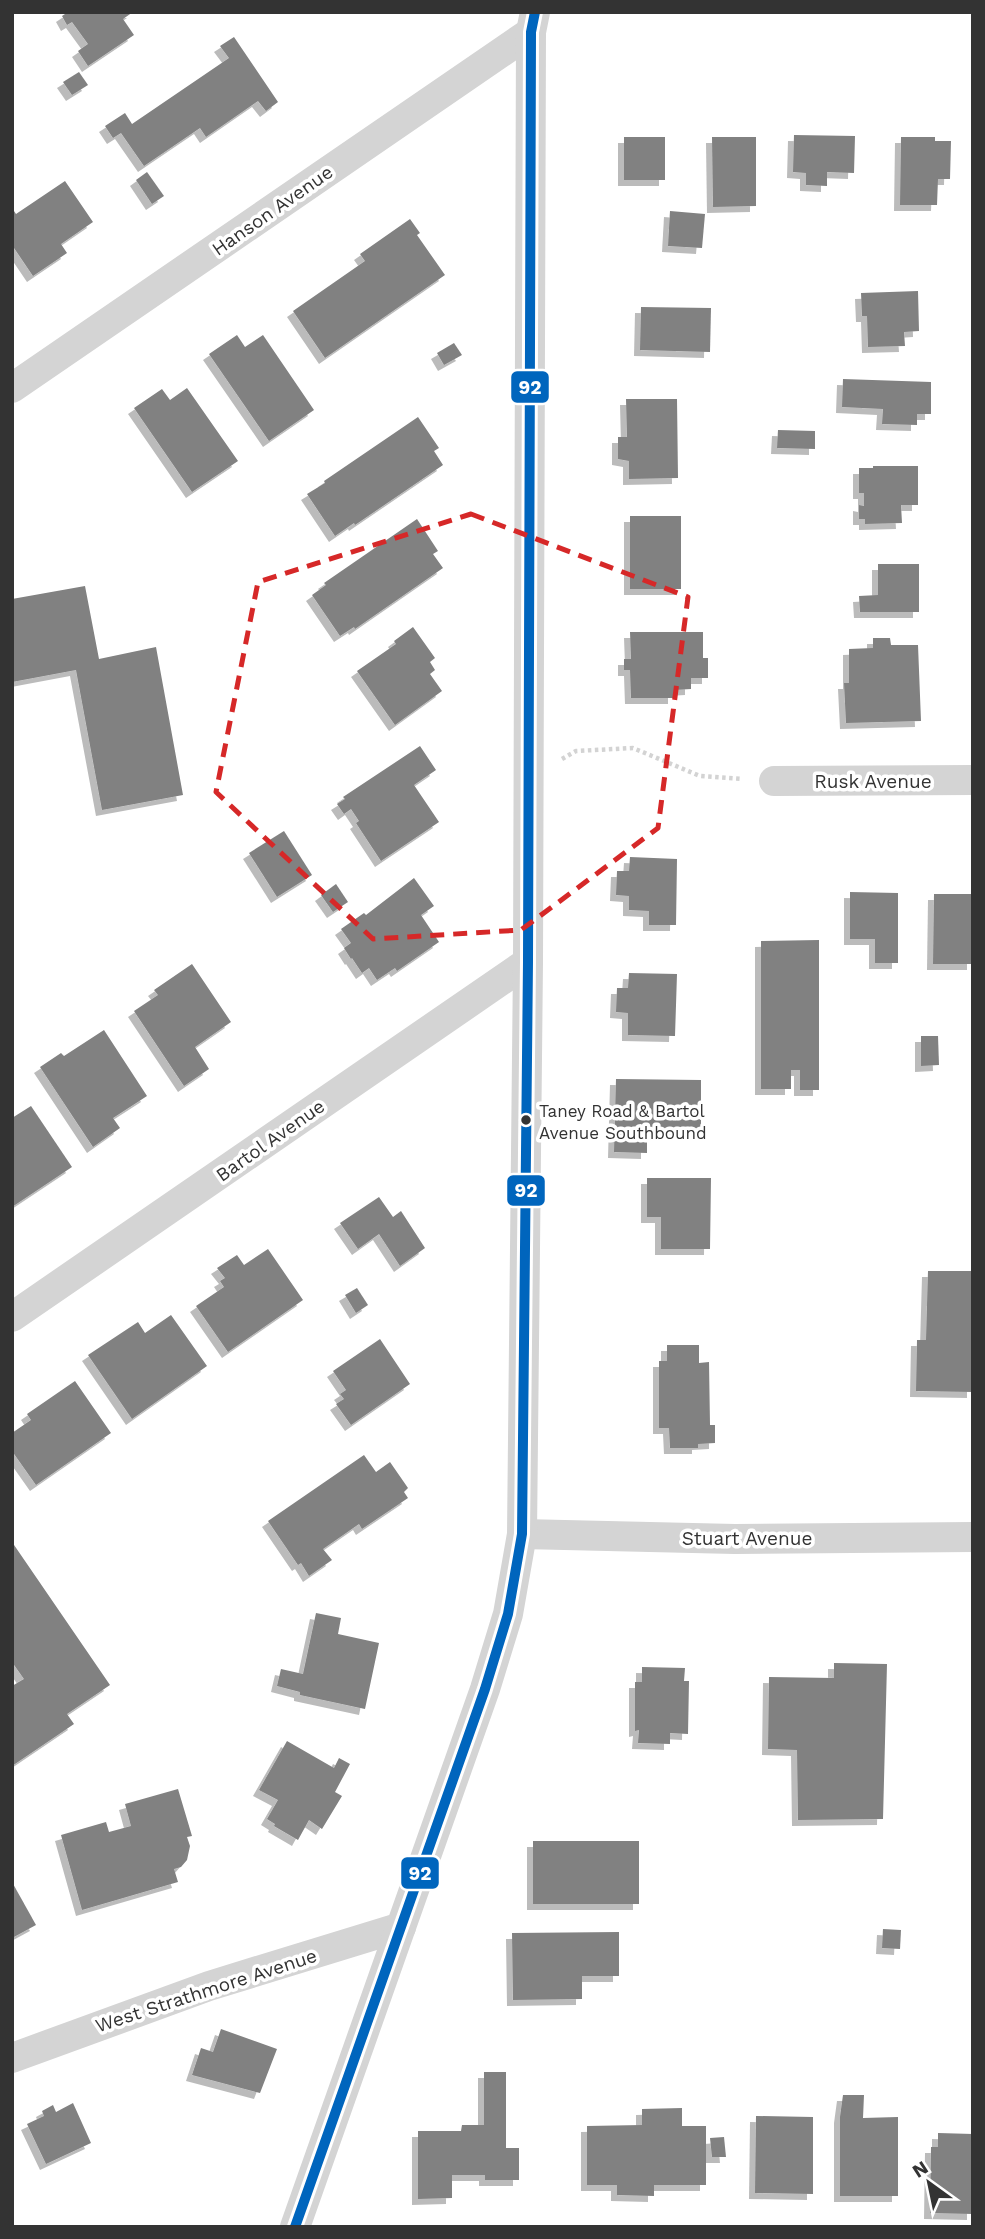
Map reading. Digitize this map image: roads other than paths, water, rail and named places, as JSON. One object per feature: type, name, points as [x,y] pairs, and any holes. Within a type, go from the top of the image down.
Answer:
[{"type":"street","name":"Hanson Avenue","points":[[12,388],[533,22]]},
{"type":"street","points":[[295,2227],[485,1689],[509,1614],[522,1534],[533,22]]},
{"type":"street","name":"Rusk Avenue","points":[[774,781],[973,780]]},
{"type":"street","name":"Bartol Avenue","points":[[12,1317],[528,962]]},
{"type":"street","name":"Stuart Avenue","points":[[522,1534],[735,1539],[973,1537]]},
{"type":"street","name":"West Strathmore Avenue","points":[[12,2057],[209,1986],[401,1927]]},
{"type":"place","name":"Taney Road & Bartol Avenue Southbound","points":[[526,1120]]}]
